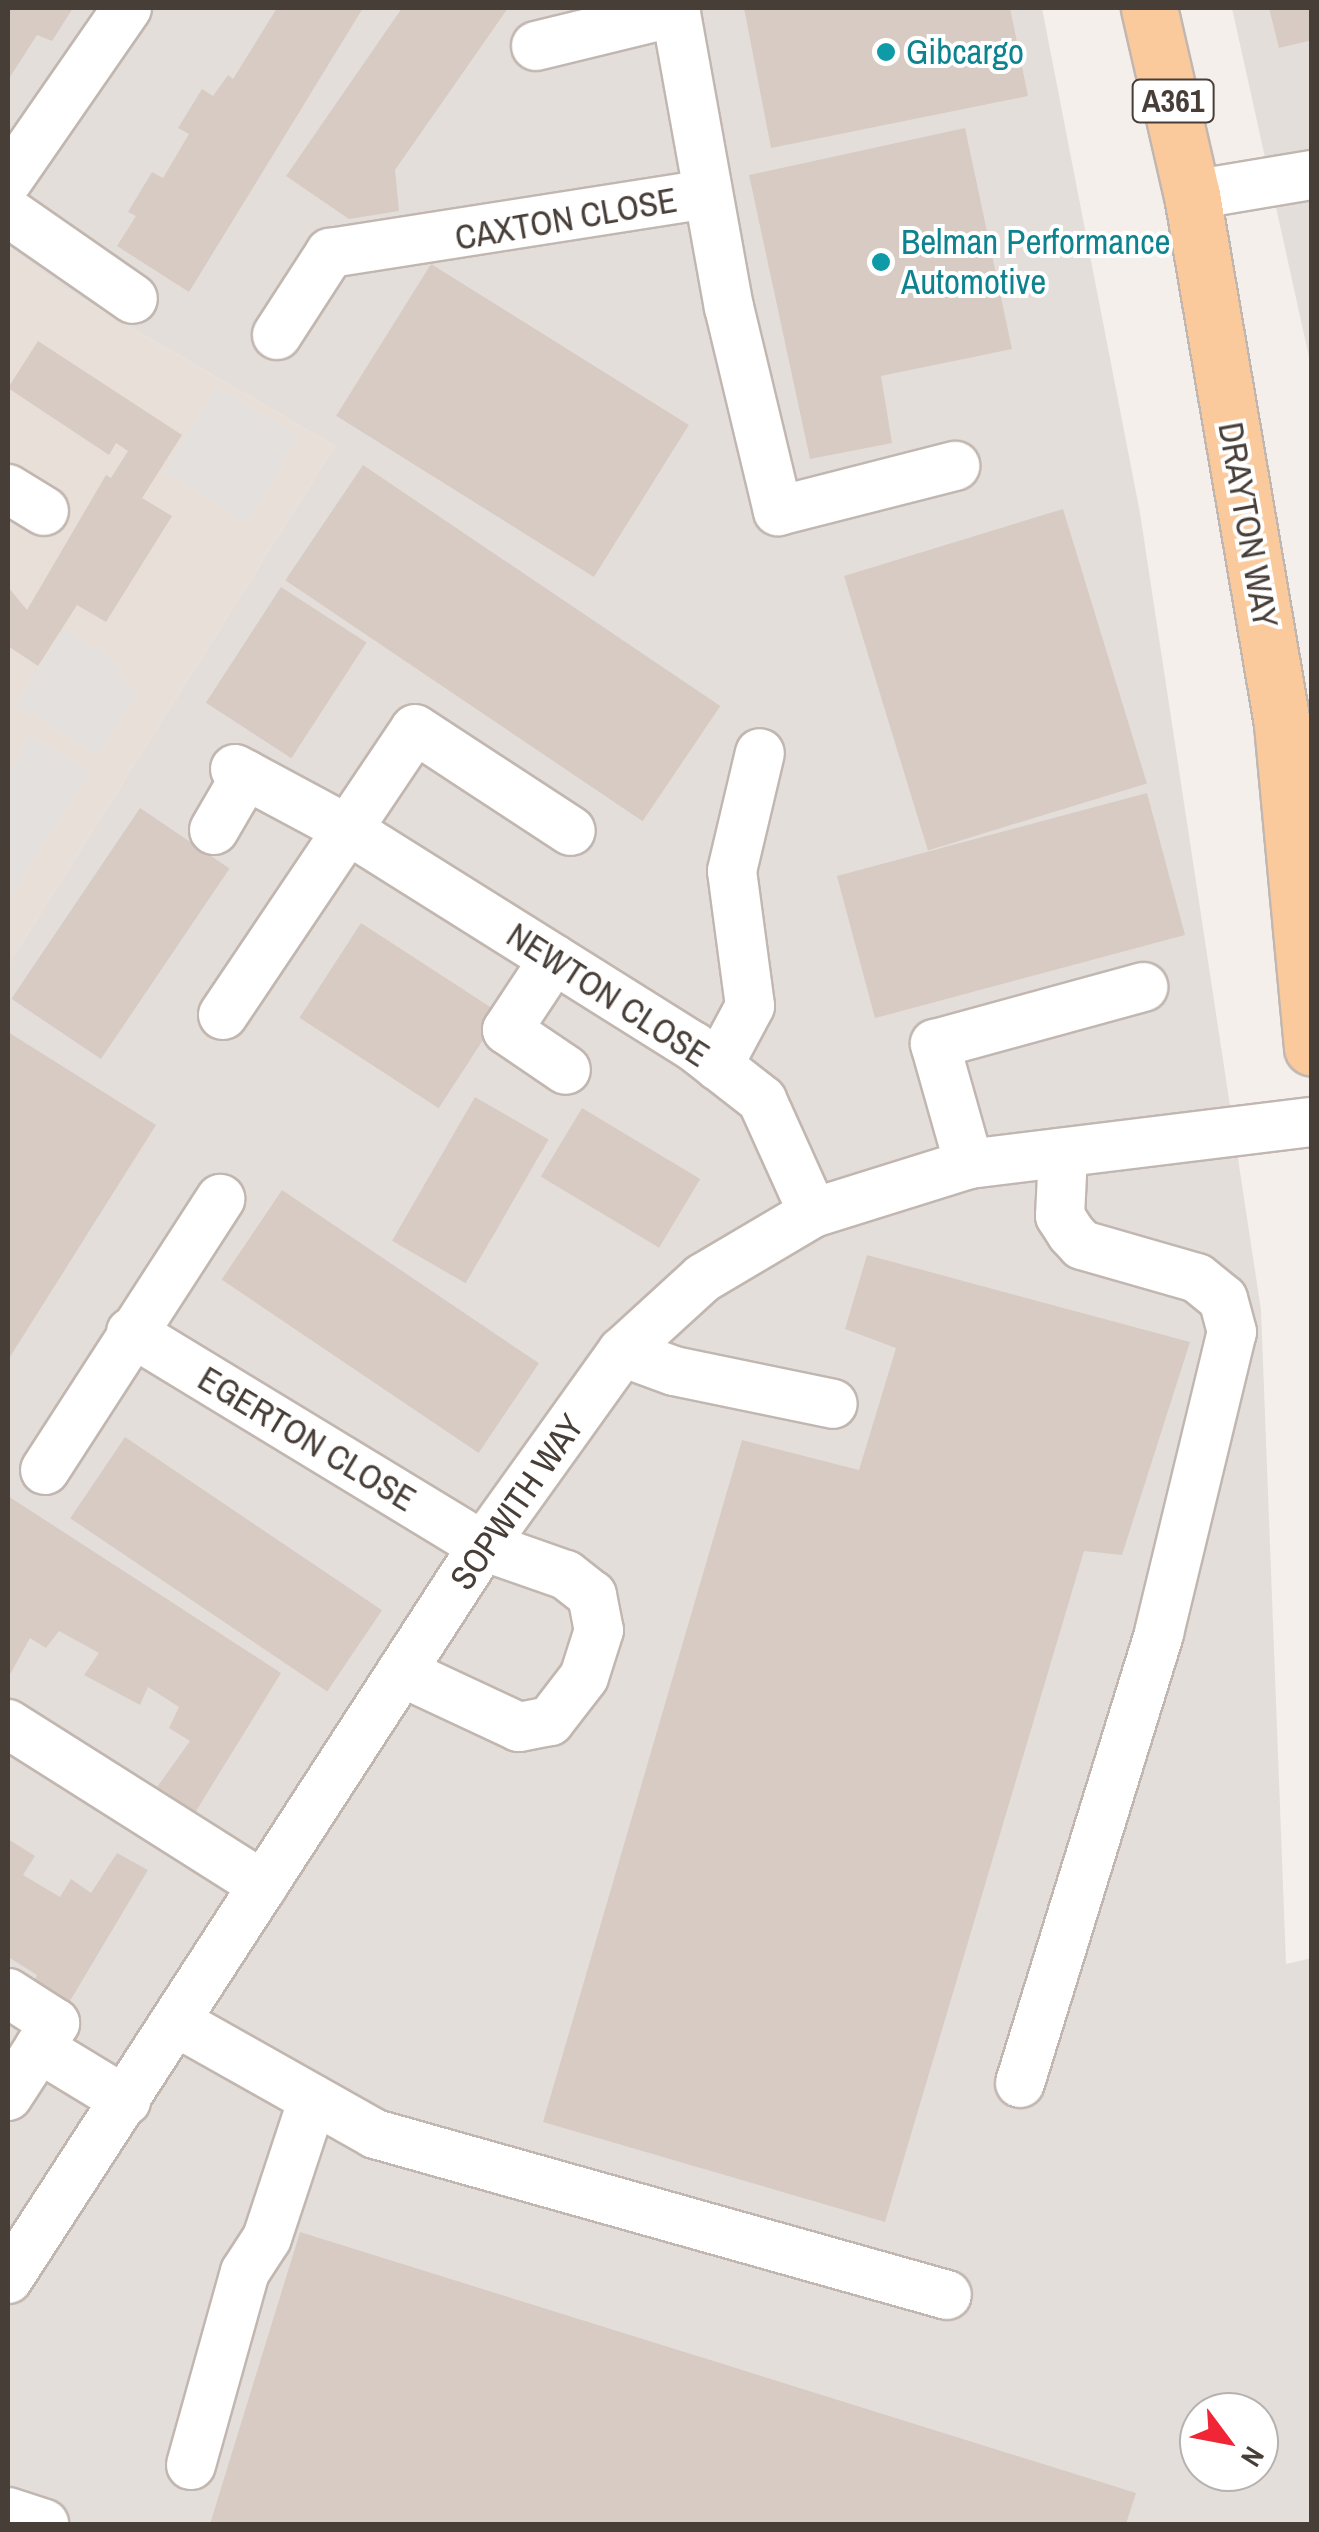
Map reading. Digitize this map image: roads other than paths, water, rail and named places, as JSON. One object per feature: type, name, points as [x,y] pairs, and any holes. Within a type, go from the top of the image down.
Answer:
[{"type":"main road","name":"DRAYTON WAY","points":[[1149,8],[1192,195],[1282,724],[1312,1048]]},
{"type":"street","points":[[8,180],[127,8]]},
{"type":"street","points":[[536,46],[675,10],[729,307],[778,511],[955,466]]},
{"type":"street","points":[[1192,195],[1312,175]]},
{"type":"street","name":"CAXTON CLOSE","points":[[277,334],[330,253],[426,243],[708,194]]},
{"type":"street","points":[[8,212],[134,300]]},
{"type":"street","points":[[223,1015],[415,728],[571,831]]},
{"type":"street","points":[[718,1066],[750,1006],[732,870],[760,753]]},
{"type":"street","name":"NEWTON CLOSE","points":[[214,830],[240,772],[345,828],[554,959],[718,1066],[762,1100],[814,1212]]},
{"type":"street","points":[[554,959],[507,1030],[566,1070]]},
{"type":"street","points":[[969,1164],[935,1044],[1143,987]]},
{"type":"street","name":"SOPWITH WAY","points":[[8,2279],[178,2023],[483,1546],[622,1352],[703,1278],[814,1212],[969,1164],[1312,1122]]},
{"type":"street","points":[[1020,2083],[1159,1633],[1232,1332],[1222,1299],[1198,1278],[1082,1245],[1071,1234],[1060,1216],[1063,1154]]},
{"type":"street","points":[[45,1470],[220,1200]]},
{"type":"street","name":"EGERTON CLOSE","points":[[131,1332],[483,1546]]},
{"type":"street","points":[[622,1352],[674,1372],[832,1404]]},
{"type":"street","points":[[402,1672],[519,1728],[550,1721],[584,1677],[600,1630],[592,1595],[566,1575],[483,1546]]},
{"type":"street","points":[[8,1724],[263,1885]]},
{"type":"street","points":[[8,1993],[55,2023],[8,2096]]},
{"type":"street","points":[[178,2023],[375,2134],[946,2295]]},
{"type":"street","points":[[39,2048],[126,2101]]},
{"type":"street","points":[[191,2465],[244,2272],[267,2238],[313,2099]]},
{"type":"street","points":[[8,2512],[44,2524]]},
{"type":"place","name":"Gibcargo","points":[[886,52]]},
{"type":"place","name":"Belman Performance Automotive","points":[[881,262]]}]
